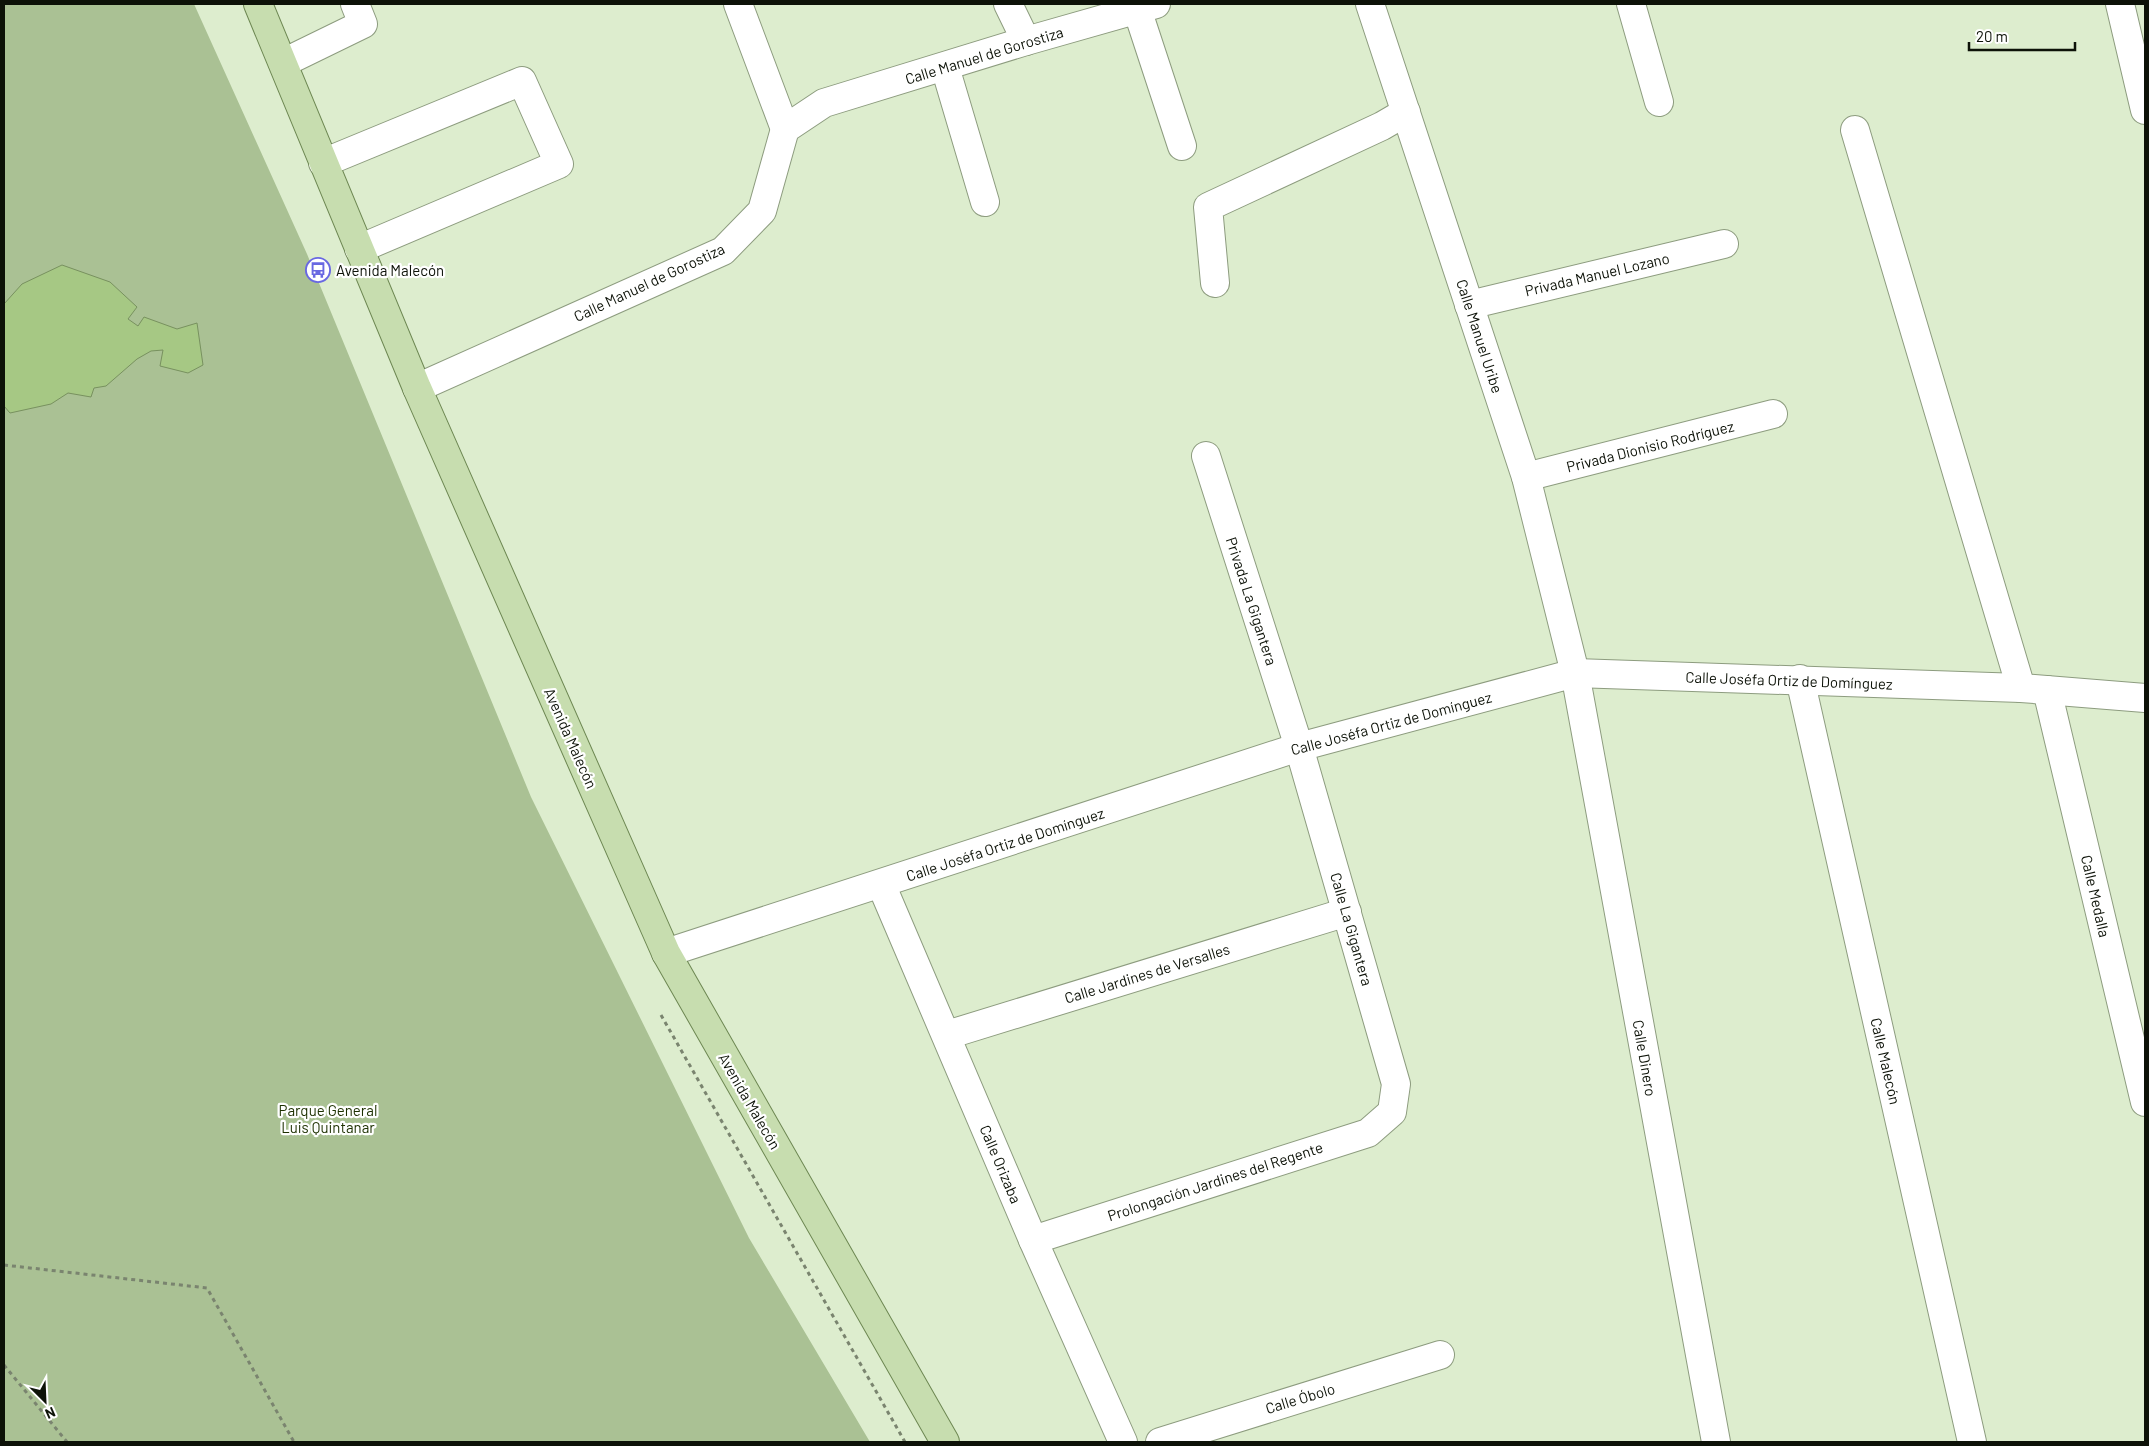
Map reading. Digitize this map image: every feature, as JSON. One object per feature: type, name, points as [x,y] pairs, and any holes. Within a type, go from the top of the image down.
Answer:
[{"type":"main road","name":"Avenida Malecón","points":[[258,4],[417,388],[666,953],[945,1442]]},
{"type":"street","points":[[283,64],[363,24],[355,4]]},
{"type":"street","points":[[738,4],[785,129]]},
{"type":"street","points":[[1008,4],[1026,41]]},
{"type":"street","name":"Calle Manuel Uribe","points":[[1370,4],[1526,477],[1575,673]]},
{"type":"street","points":[[1631,4],[1658,102]]},
{"type":"street","points":[[2120,4],[2145,110]]},
{"type":"street","points":[[1146,7],[1182,146]]},
{"type":"street","name":"Calle Manuel de Gorostiza","points":[[417,388],[723,250],[762,210],[785,129],[824,103],[1026,41],[1146,7]]},
{"type":"street","points":[[945,67],[985,202]]},
{"type":"street","points":[[323,163],[522,81],[559,164],[359,248]]},
{"type":"street","points":[[1215,283],[1208,207],[1382,126],[1406,112]]},
{"type":"street","name":"Calle Medalla","points":[[1855,130],[2034,689],[2145,1102]]},
{"type":"street","name":"Privada Manuel Lozano","points":[[1469,304],[1724,244]]},
{"type":"street","name":"Privada Dionisio Rodríguez","points":[[1526,477],[1773,414]]},
{"type":"street","name":"Privada La Gigantera","points":[[1206,456],[1298,747]]},
{"type":"street","name":"Calle Joséfa Ortiz de Domínguez","points":[[666,953],[1298,747],[1575,673],[1800,679],[2034,689],[2145,698]]},
{"type":"street","name":"Calle Dinero","points":[[1575,673],[1716,1442]]},
{"type":"street","name":"Calle Malecón","points":[[1800,679],[1972,1442]]},
{"type":"street","name":"Calle La Gigantera","points":[[1298,747],[1396,1084],[1392,1112]]},
{"type":"street","name":"Calle Orizaba","points":[[881,884],[1033,1240],[1123,1442]]},
{"type":"street","name":"Calle Jardines de Versalles","points":[[947,1035],[1347,912]]},
{"type":"street","name":"Prolongación Jardines del Regente","points":[[1033,1240],[1368,1133],[1392,1112]]},
{"type":"street","name":"Calle Óbolo","points":[[1160,1442],[1440,1355]]},
{"type":"path","points":[[4,1265],[208,1288],[294,1442]]},
{"type":"path","points":[[4,1365],[67,1442]]},
{"type":"green space","name":"Parque General Luis Quintanar","points":[[4,4],[194,4],[307,254],[531,797],[749,1238],[870,1442],[4,1442]]},
{"type":"shaded area","points":[[62,265],[110,282],[137,307],[128,319],[138,326],[144,317],[177,329],[197,323],[203,365],[188,373],[160,366],[163,350],[151,351],[137,359],[106,386],[94,388],[91,397],[68,393],[51,404],[10,413],[4,406],[4,304],[22,284]]},
{"type":"place","name":"Avenida Malecón","points":[[318,270]]}]
